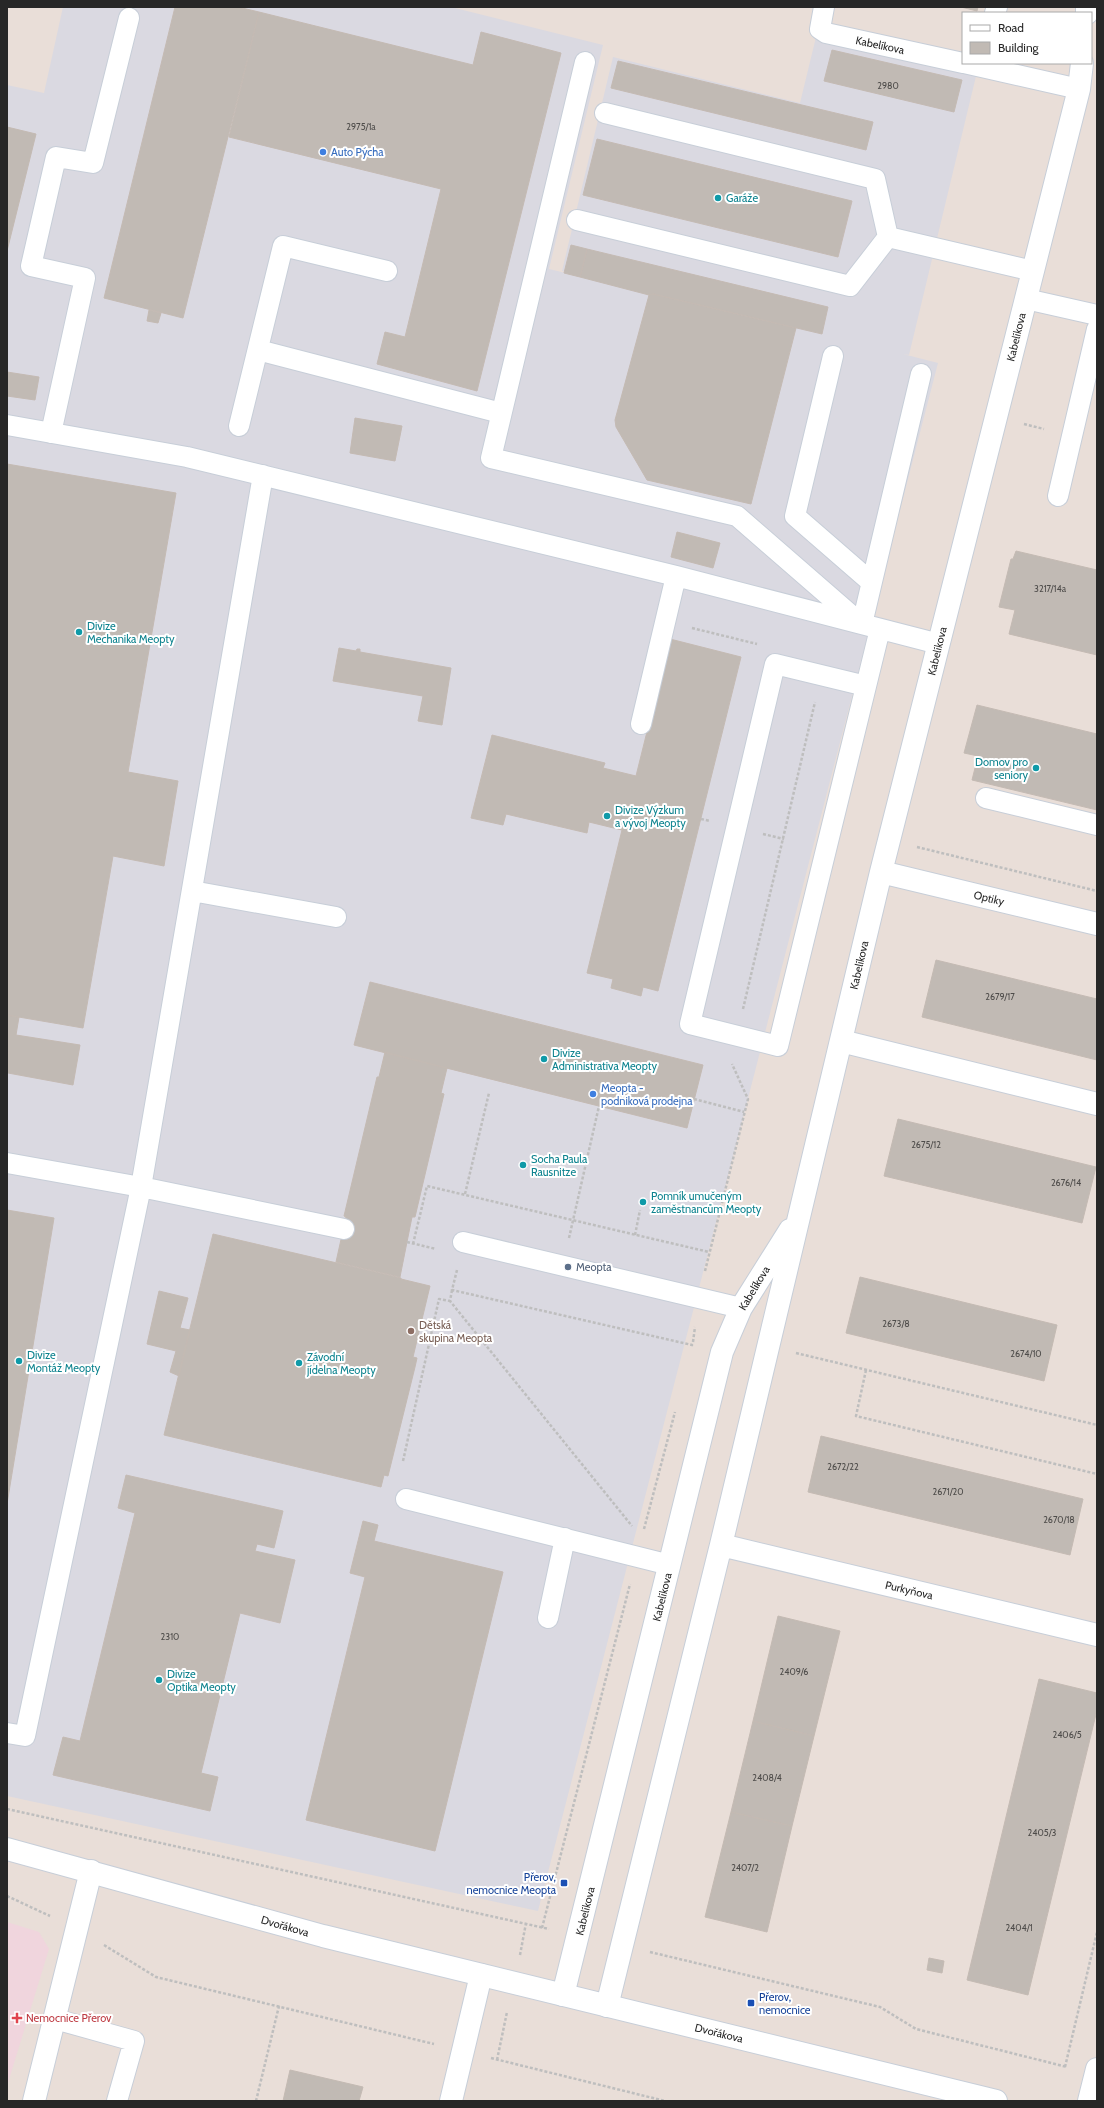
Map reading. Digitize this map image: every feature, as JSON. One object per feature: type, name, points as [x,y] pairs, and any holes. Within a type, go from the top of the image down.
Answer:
[{"type":"street","name":"Kabelíkova","points":[[607,2006],[721,1545],[881,872],[1079,89],[1082,64]]},
{"type":"street","name":"Optiky","points":[[881,872],[1097,924]]},
{"type":"street","points":[[841,1041],[1097,1104]]},
{"type":"street","name":"Kabelíkova","points":[[563,1995],[722,1352],[741,1308],[800,1214]]},
{"type":"street","points":[[741,1308],[776,1316]]},
{"type":"street","name":"Purkyňova","points":[[721,1545],[1097,1635]]},
{"type":"street","name":"Dvořákova","points":[[7,1849],[323,1936],[607,2006],[956,2096],[996,2101]]},
{"type":"street","points":[[34,2101],[91,1871]]},
{"type":"street","points":[[451,2101],[481,1975]]},
{"type":"street","points":[[1089,2101],[1097,2068]]},
{"type":"lane","name":"Kabelíkova","points":[[824,7],[820,29],[826,33],[962,61]]},
{"type":"lane","points":[[51,433],[85,278],[31,266],[56,157],[93,163],[129,18]]},
{"type":"lane","points":[[586,62],[491,458],[737,516],[871,627]]},
{"type":"lane","name":"Kabelíkova","points":[[974,64],[1079,89]]},
{"type":"lane","points":[[605,112],[875,179],[888,237]]},
{"type":"lane","points":[[577,220],[850,286],[888,237]]},
{"type":"lane","points":[[888,237],[1033,271]]},
{"type":"lane","points":[[239,426],[284,246],[387,271]]},
{"type":"lane","points":[[1026,299],[1097,315]]},
{"type":"lane","points":[[1058,496],[1097,329]]},
{"type":"lane","points":[[258,350],[502,413]]},
{"type":"lane","points":[[833,356],[795,516],[871,582]]},
{"type":"lane","points":[[866,686],[775,664],[690,1024],[778,1046],[866,686],[871,627],[871,582],[921,374]]},
{"type":"lane","points":[[7,425],[187,457],[264,475],[676,576],[939,644]]},
{"type":"lane","points":[[7,1733],[25,1736],[141,1187],[264,475]]},
{"type":"lane","points":[[641,724],[676,576]]},
{"type":"lane","points":[[986,798],[1097,825]]},
{"type":"lane","points":[[192,891],[336,917]]},
{"type":"lane","points":[[7,1163],[141,1187],[344,1229]]},
{"type":"lane","points":[[463,1242],[741,1308]]},
{"type":"lane","points":[[406,1500],[670,1565]]},
{"type":"lane","points":[[548,1618],[565,1538]]},
{"type":"lane","points":[[55,2019],[134,2041],[117,2101]]},
{"type":"path","points":[[713,633],[765,646]]},
{"type":"path","points":[[690,1353],[709,1252],[748,1099],[731,1062],[821,675]]},
{"type":"path","points":[[910,845],[1097,891]]},
{"type":"path","points":[[465,1194],[489,1093]]},
{"type":"path","points":[[694,1099],[744,1112]]},
{"type":"path","points":[[563,1265],[599,1106]]},
{"type":"path","points":[[413,1244],[427,1186],[709,1252]]},
{"type":"path","points":[[635,1234],[640,1210]]},
{"type":"path","points":[[407,1242],[444,1251]]},
{"type":"path","points":[[457,1269],[452,1290],[692,1345]]},
{"type":"path","points":[[403,1461],[439,1298],[450,1301]]},
{"type":"path","points":[[794,1352],[1097,1425]]},
{"type":"path","points":[[866,1370],[856,1416],[1097,1474]]},
{"type":"path","points":[[644,1530],[676,1407]]},
{"type":"path","points":[[7,1809],[526,1923],[551,1930]]},
{"type":"path","points":[[7,1896],[76,1928],[156,1977],[665,2101]]},
{"type":"path","points":[[519,1960],[526,1923]]},
{"type":"path","points":[[1065,2067],[1097,1932]]},
{"type":"path","points":[[644,1950],[880,2007],[916,2029],[1069,2067]]},
{"type":"path","points":[[256,2101],[279,2006]]},
{"type":"path","points":[[497,2060],[508,2008]]},
{"type":"path","points":[[645,2101],[646,2096]]},
{"type":"shaded area","points":[[63,7],[451,7],[603,45],[549,269],[753,318],[562,271],[613,57],[800,103],[817,33],[977,72],[909,355],[903,354],[938,363],[538,1911],[7,1796],[7,85],[44,93]]},
{"type":"shaded area","name":"Nemocnice Přerov","points":[[7,1922],[39,1932],[49,1949],[7,2086]]},
{"type":"building","points":[[175,7],[238,7],[259,12],[183,318],[104,298]]},
{"type":"building","points":[[961,7],[978,7],[977,11]]},
{"type":"building","points":[[259,12],[473,65],[481,32],[561,53],[477,391],[377,364],[385,332],[405,337],[441,189],[229,137]]},
{"type":"building","points":[[832,50],[962,80],[954,112],[824,81]]},
{"type":"building","points":[[618,61],[873,122],[866,150],[611,88]]},
{"type":"building","points":[[7,127],[36,134],[7,251]]},
{"type":"building","name":"Garáže","points":[[597,139],[852,201],[838,257],[583,195]]},
{"type":"building","points":[[571,245],[587,249],[580,277],[564,273]]},
{"type":"building","points":[[587,249],[828,307],[822,334],[653,294],[649,295],[580,277]]},
{"type":"building","points":[[653,294],[796,328],[751,504],[647,480],[616,427],[615,420],[649,295]]},
{"type":"building","points":[[149,310],[161,313],[158,323],[147,321]]},
{"type":"building","points":[[7,372],[39,377],[35,400],[7,396]]},
{"type":"building","points":[[355,418],[402,426],[395,461],[350,453]]},
{"type":"building","name":"Divize Mechanika Meopty","points":[[7,464],[176,493],[128,772],[178,781],[164,866],[113,856],[83,1028],[7,1015]]},
{"type":"building","points":[[677,532],[720,543],[713,568],[671,557]]},
{"type":"building","points":[[1016,551],[1097,570],[1097,655],[1009,634],[1015,610],[999,607],[1011,559],[1013,559]]},
{"type":"building","name":"Divize Výzkum a vývoj Meopty","points":[[670,639],[741,657],[658,991],[643,987],[641,996],[611,988],[613,979],[587,973],[622,830],[589,822],[587,833],[506,814],[503,825],[471,818],[492,735],[605,763],[603,768],[636,776]]},
{"type":"building","points":[[339,648],[356,651],[357,649],[360,649],[360,652],[451,668],[442,725],[418,721],[423,696],[333,681]]},
{"type":"building","name":"Domov pro seniory","points":[[977,705],[1097,734],[1097,810],[972,780],[978,756],[964,753]]},
{"type":"building","points":[[936,960],[1097,999],[1097,1060],[922,1017]]},
{"type":"building","name":"Divize Administrativa Meopty","points":[[370,982],[703,1065],[687,1128],[354,1045]]},
{"type":"building","points":[[7,1015],[19,1017],[16,1035],[80,1045],[73,1085],[8,1073]]},
{"type":"building","points":[[385,1052],[447,1068],[441,1093],[444,1094],[415,1217],[412,1217],[400,1277],[336,1262],[346,1217],[344,1216],[377,1077],[379,1077]]},
{"type":"building","points":[[898,1119],[1096,1167],[1082,1223],[884,1176]]},
{"type":"building","name":"Divize Montáž Meopty","points":[[7,1210],[54,1218],[7,1504]]},
{"type":"building","name":"Závodní jídelna Meopty","points":[[213,1234],[430,1286],[413,1357],[417,1358],[415,1367],[388,1476],[384,1475],[381,1487],[164,1435]]},
{"type":"building","points":[[860,1277],[1057,1325],[1044,1381],[846,1333]]},
{"type":"building","points":[[159,1291],[188,1298],[180,1328],[190,1330],[179,1376],[170,1372],[176,1351],[147,1344]]},
{"type":"building","points":[[821,1436],[1083,1499],[1070,1555],[808,1492]]},
{"type":"building","name":"Divize Optika Meopty","points":[[126,1475],[283,1511],[274,1548],[257,1544],[255,1551],[295,1560],[280,1623],[240,1613],[201,1773],[218,1777],[210,1811],[53,1775],[63,1737],[80,1741],[135,1513],[118,1508]]},
{"type":"building","points":[[363,1521],[378,1525],[374,1541],[503,1572],[435,1851],[306,1820],[365,1577],[350,1573]]},
{"type":"building","points":[[778,1616],[840,1631],[814,1736],[753,1721]]},
{"type":"building","points":[[1039,1679],[1097,1693],[1097,1710],[1028,1995],[967,1980]]},
{"type":"building","points":[[753,1721],[814,1736],[792,1826],[731,1812]]},
{"type":"building","points":[[731,1812],[792,1826],[767,1932],[705,1917]]},
{"type":"building","points":[[929,1958],[944,1961],[942,1973],[927,1970]]},
{"type":"building","points":[[290,2070],[363,2087],[359,2101],[283,2101]]},
{"type":"place","name":"Auto Pýcha","points":[[323,152]]},
{"type":"place","name":"Garáže","points":[[718,198]]},
{"type":"place","name":"Divize Mechanika Meopty","points":[[79,632]]},
{"type":"place","name":"Domov pro seniory","points":[[1036,768]]},
{"type":"place","name":"Divize Výzkum a vývoj Meopty","points":[[607,816]]},
{"type":"place","name":"Divize Administrativa Meopty","points":[[544,1059]]},
{"type":"place","name":"Meopta - podniková prodejna","points":[[593,1094]]},
{"type":"place","name":"Socha Paula Rausnitze","points":[[523,1165]]},
{"type":"place","name":"Pomník umučeným zaměstnancům Meopty","points":[[643,1202]]},
{"type":"place","name":"Meopta","points":[[568,1267]]},
{"type":"place","name":"Dětská skupina Meopta","points":[[411,1331]]},
{"type":"place","name":"Divize Montáž Meopty","points":[[19,1361]]},
{"type":"place","name":"Závodní jídelna Meopty","points":[[299,1363]]},
{"type":"place","name":"Divize Optika Meopty","points":[[159,1680]]},
{"type":"place","name":"Přerov, nemocnice Meopta","points":[[564,1883]]},
{"type":"place","name":"Přerov, nemocnice","points":[[751,2003]]},
{"type":"place","name":"Nemocnice Přerov","points":[[17,2018]]}]
